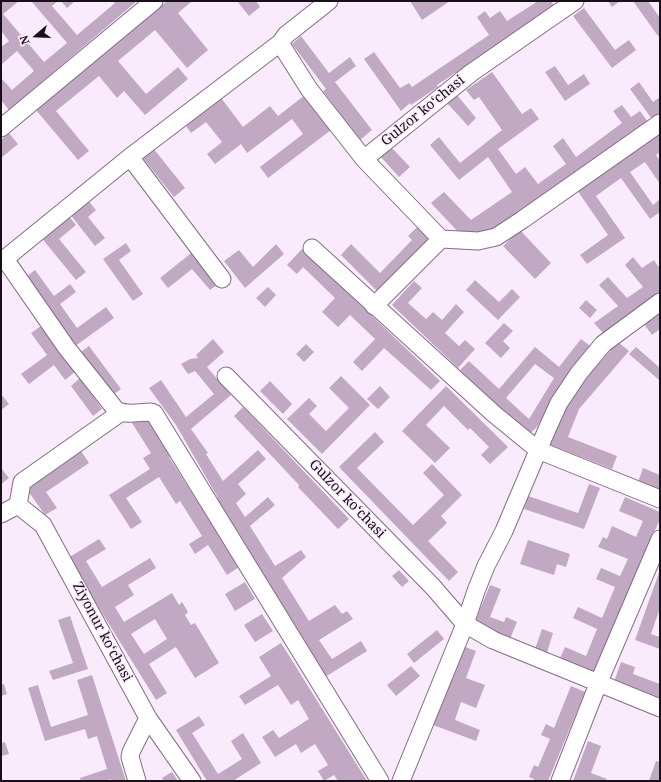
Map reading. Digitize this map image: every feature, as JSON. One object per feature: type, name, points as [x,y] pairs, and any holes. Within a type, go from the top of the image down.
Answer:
[{"type":"street","points":[[1,128],[154,1]]},
{"type":"street","points":[[329,1],[286,35],[280,43],[130,157],[3,260],[109,403],[120,413],[154,413],[380,781]]},
{"type":"street","name":"Gulzor koʻchasi","points":[[364,158],[471,73],[575,1]]},
{"type":"street","points":[[280,43],[309,88],[364,158],[442,239],[478,241],[496,237],[660,123]]},
{"type":"street","points":[[130,157],[222,279]]},
{"type":"street","points":[[374,306],[442,239]]},
{"type":"street","points":[[312,248],[494,414],[538,450],[660,499]]},
{"type":"street","points":[[401,781],[465,624],[481,579],[504,531],[538,450],[560,403],[579,373],[603,344],[660,302]]},
{"type":"street","name":"Gulzor koʻchasi","points":[[226,376],[433,587],[465,624],[493,640],[660,708]]},
{"type":"street","points":[[1,514],[18,505],[22,482],[120,413]]},
{"type":"street","name":"Ziyonur koʻchasi","points":[[18,505],[43,525],[148,718],[192,781]]},
{"type":"street","points":[[560,781],[598,684],[660,539]]},
{"type":"street","points":[[138,781],[130,757],[148,718]]},
{"type":"building","points":[[1,1],[19,1],[3,14],[44,62],[67,43],[32,2],[58,1],[52,6],[77,35],[115,3],[113,1],[137,1],[9,110],[1,100],[1,78],[12,90],[34,71],[17,51],[1,65],[1,47],[9,41],[1,31]]},
{"type":"building","points":[[61,1],[75,1],[67,8]]},
{"type":"building","points":[[167,1],[192,1],[178,13],[208,50],[187,68],[155,30],[118,61],[146,94],[178,67],[188,79],[145,115],[124,91],[117,98],[99,76],[56,111],[89,151],[78,160],[36,110]]},
{"type":"building","points":[[237,1],[256,1],[260,7],[249,16]]},
{"type":"building","points":[[410,1],[450,1],[422,20]]},
{"type":"building","points":[[538,1],[551,1],[555,7],[456,74],[455,73],[437,85],[438,87],[411,105],[410,103],[401,111],[364,59],[374,52],[400,88],[409,83],[412,87],[489,35],[477,17],[485,11],[490,18],[500,11],[507,21]]},
{"type":"building","points":[[608,1],[620,1],[612,7]]},
{"type":"building","points":[[633,1],[648,1],[660,18],[660,35],[658,36]]},
{"type":"building","points":[[584,8],[615,50],[629,40],[636,50],[612,68],[573,16]]},
{"type":"building","points":[[301,36],[329,73],[350,57],[356,66],[335,82],[372,130],[360,140],[323,91],[326,89],[292,44]]},
{"type":"building","points":[[555,66],[568,85],[584,74],[590,84],[565,101],[545,72]]},
{"type":"building","points":[[492,72],[522,114],[531,108],[539,119],[498,149],[516,174],[525,167],[538,184],[566,164],[553,146],[563,138],[576,157],[622,123],[613,111],[622,105],[631,117],[640,111],[648,122],[492,232],[459,233],[431,203],[444,192],[471,220],[512,192],[488,157],[459,180],[430,145],[439,137],[460,163],[502,130],[479,97],[474,100],[466,90]]},
{"type":"building","points":[[639,82],[653,102],[660,97],[660,114],[652,119],[630,89]]},
{"type":"building","points":[[219,95],[243,127],[270,106],[278,116],[305,95],[331,130],[268,178],[260,167],[303,134],[292,119],[247,153],[241,144],[215,164],[207,154],[222,142],[206,122],[191,133],[183,122]]},
{"type":"building","points":[[457,95],[476,118],[468,126],[447,103]]},
{"type":"building","points":[[660,132],[660,152],[656,155],[660,161],[660,184],[645,162],[630,172],[653,205],[659,200],[660,212],[650,219],[621,178],[596,196],[625,238],[587,264],[580,255],[608,235],[577,190]]},
{"type":"building","points":[[9,133],[18,144],[1,158],[1,140]]},
{"type":"building","points":[[391,147],[410,167],[399,177],[381,157]]},
{"type":"building","points":[[153,148],[185,188],[174,197],[142,157]]},
{"type":"building","points":[[87,199],[96,210],[88,217],[105,238],[95,246],[69,213]]},
{"type":"building","points":[[67,214],[76,225],[59,239],[86,272],[76,280],[40,236]]},
{"type":"building","points":[[417,227],[429,239],[378,292],[341,255],[351,244],[380,273],[412,240],[408,236]]},
{"type":"building","points":[[520,230],[551,263],[535,279],[503,246]]},
{"type":"building","points":[[126,243],[131,251],[119,260],[143,294],[133,301],[103,259]]},
{"type":"building","points":[[276,244],[284,254],[245,288],[224,261],[239,250],[253,267]]},
{"type":"building","points":[[302,249],[440,381],[431,390],[384,348],[362,371],[353,362],[375,339],[350,315],[338,327],[322,312],[335,298],[303,267],[297,274],[287,265]]},
{"type":"building","points":[[195,250],[221,282],[210,290],[192,269],[168,288],[160,278]]},
{"type":"building","points":[[633,257],[642,268],[654,260],[660,269],[660,292],[603,333],[594,323],[618,306],[599,285],[608,277],[627,298],[643,287],[625,265]]},
{"type":"building","points":[[35,270],[54,296],[70,284],[76,292],[60,304],[77,328],[106,307],[114,318],[74,347],[25,278]]},
{"type":"building","points":[[475,280],[499,302],[512,289],[520,297],[498,320],[466,290]]},
{"type":"building","points":[[414,281],[422,288],[408,303],[426,319],[433,312],[442,320],[456,304],[464,312],[445,333],[459,346],[465,340],[475,349],[458,368],[392,305]]},
{"type":"building","points":[[268,287],[276,295],[265,307],[256,298]]},
{"type":"building","points":[[586,300],[597,310],[590,318],[579,308]]},
{"type":"building","points":[[660,312],[660,329],[652,335],[644,324]]},
{"type":"building","points":[[504,323],[513,331],[503,341],[510,348],[501,358],[485,343]]},
{"type":"building","points":[[41,326],[75,372],[65,380],[54,365],[29,384],[21,374],[47,355],[31,333]]},
{"type":"building","points":[[213,339],[224,352],[207,367],[231,395],[191,429],[208,453],[206,454],[223,481],[258,450],[266,459],[238,484],[246,494],[236,503],[245,517],[268,497],[275,505],[250,526],[275,566],[301,550],[306,557],[282,578],[309,621],[335,605],[342,614],[347,611],[353,619],[319,640],[332,659],[361,641],[367,651],[325,677],[302,639],[303,638],[216,499],[218,498],[176,425],[149,388],[161,380],[186,417],[214,394],[195,371],[188,374],[181,364],[190,359],[198,358],[196,355]]},
{"type":"building","points":[[581,339],[593,348],[536,428],[528,435],[460,370],[469,361],[499,389],[535,347],[559,367]],"holes":[[[535,364],[554,378],[529,419],[506,398]]]},
{"type":"building","points":[[618,342],[629,351],[579,409],[568,437],[617,456],[612,469],[548,444],[564,403]]},
{"type":"building","points":[[306,344],[314,352],[304,362],[296,354]]},
{"type":"building","points":[[89,346],[121,389],[110,397],[78,354]]},
{"type":"building","points":[[636,347],[660,368],[659,380],[629,354]]},
{"type":"building","points":[[341,376],[370,405],[322,454],[287,419],[309,398],[317,406],[309,414],[326,431],[349,408],[329,388]]},
{"type":"building","points":[[80,378],[102,409],[93,416],[71,386]]},
{"type":"building","points":[[270,381],[292,404],[283,414],[260,391]]},
{"type":"building","points":[[380,386],[390,397],[378,409],[367,399]]},
{"type":"building","points":[[446,386],[508,447],[490,464],[481,455],[489,447],[470,428],[468,430],[444,406],[426,425],[450,448],[435,463],[402,431]]},
{"type":"building","points":[[1,394],[9,404],[1,410]]},
{"type":"building","points":[[243,407],[349,519],[338,529],[234,416]]},
{"type":"building","points":[[145,415],[171,456],[169,457],[239,567],[227,575],[208,545],[195,554],[189,544],[202,536],[180,501],[176,504],[159,477],[126,498],[142,522],[131,529],[109,495],[150,469],[143,458],[151,453],[132,423]]},
{"type":"building","points":[[375,432],[384,442],[357,468],[413,525],[444,495],[423,473],[432,464],[462,495],[441,516],[447,523],[428,541],[458,572],[449,581],[339,467]]},
{"type":"building","points":[[81,451],[89,463],[46,492],[57,508],[45,515],[26,488]]},
{"type":"building","points":[[1,468],[9,478],[1,484]]},
{"type":"building","points":[[643,468],[660,475],[660,491],[638,482]]},
{"type":"building","points":[[589,484],[600,488],[584,529],[524,509],[528,496],[578,513]]},
{"type":"building","points":[[625,497],[660,512],[660,519],[594,672],[560,658],[565,647],[586,656],[597,629],[573,618],[578,607],[602,618],[615,587],[596,579],[601,568],[620,576],[628,559],[598,547],[603,537],[607,539],[612,526],[636,537],[643,521],[619,511]]},
{"type":"building","points":[[99,539],[106,549],[86,561],[102,587],[150,558],[156,568],[128,585],[134,595],[115,607],[124,622],[172,593],[179,605],[182,602],[188,612],[185,615],[191,625],[195,623],[219,663],[195,678],[176,647],[149,664],[167,693],[156,700],[68,558]],"holes":[[[155,619],[167,639],[144,654],[131,634]]]},
{"type":"building","points":[[528,540],[570,554],[566,567],[557,564],[554,575],[520,564]]},
{"type":"building","points":[[399,570],[409,581],[402,587],[392,576]]},
{"type":"building","points":[[660,570],[660,608],[651,634],[660,637],[660,649],[635,640]]},
{"type":"building","points":[[245,582],[255,599],[235,611],[225,594]]},
{"type":"building","points":[[490,585],[501,589],[490,617],[504,622],[506,617],[517,622],[510,639],[474,624]]},
{"type":"building","points":[[262,614],[273,631],[255,642],[244,625]]},
{"type":"building","points":[[70,616],[88,669],[53,680],[49,671],[73,663],[58,620]]},
{"type":"building","points":[[542,629],[553,633],[547,653],[535,649]]},
{"type":"building","points":[[437,630],[444,639],[414,663],[407,654]]},
{"type":"building","points":[[281,643],[367,781],[338,781],[334,775],[324,781],[318,771],[328,765],[315,744],[301,753],[296,744],[275,757],[262,737],[273,730],[279,738],[309,719],[298,700],[291,705],[278,685],[245,705],[239,696],[271,676],[259,657]]},
{"type":"building","points":[[463,646],[476,651],[466,678],[485,685],[476,708],[461,702],[455,720],[480,730],[476,741],[433,725]]},
{"type":"building","points":[[621,662],[635,667],[633,674],[660,684],[660,699],[614,682]]},
{"type":"building","points":[[411,666],[420,676],[396,696],[387,685]]},
{"type":"building","points":[[92,675],[126,781],[111,781],[111,779],[104,781],[81,781],[80,778],[107,769],[97,736],[88,739],[85,729],[45,741],[28,688],[38,685],[51,727],[88,715],[77,680]]},
{"type":"building","points":[[4,684],[7,694],[1,696],[1,685]]},
{"type":"building","points":[[571,686],[585,692],[548,781],[533,781],[534,779],[529,777],[534,765],[538,767],[550,739],[541,735],[546,724],[554,728]]},
{"type":"building","points":[[199,716],[205,725],[192,733],[218,774],[242,759],[231,741],[243,733],[261,763],[233,781],[207,781],[176,730]]},
{"type":"building","points":[[588,741],[601,746],[591,773],[607,779],[606,781],[573,781]]},
{"type":"building","points":[[5,742],[9,754],[1,756],[1,743]]},
{"type":"building","points":[[656,761],[660,762],[660,781],[649,781]]},
{"type":"building","points":[[172,772],[178,781],[164,781],[162,778]]}]
